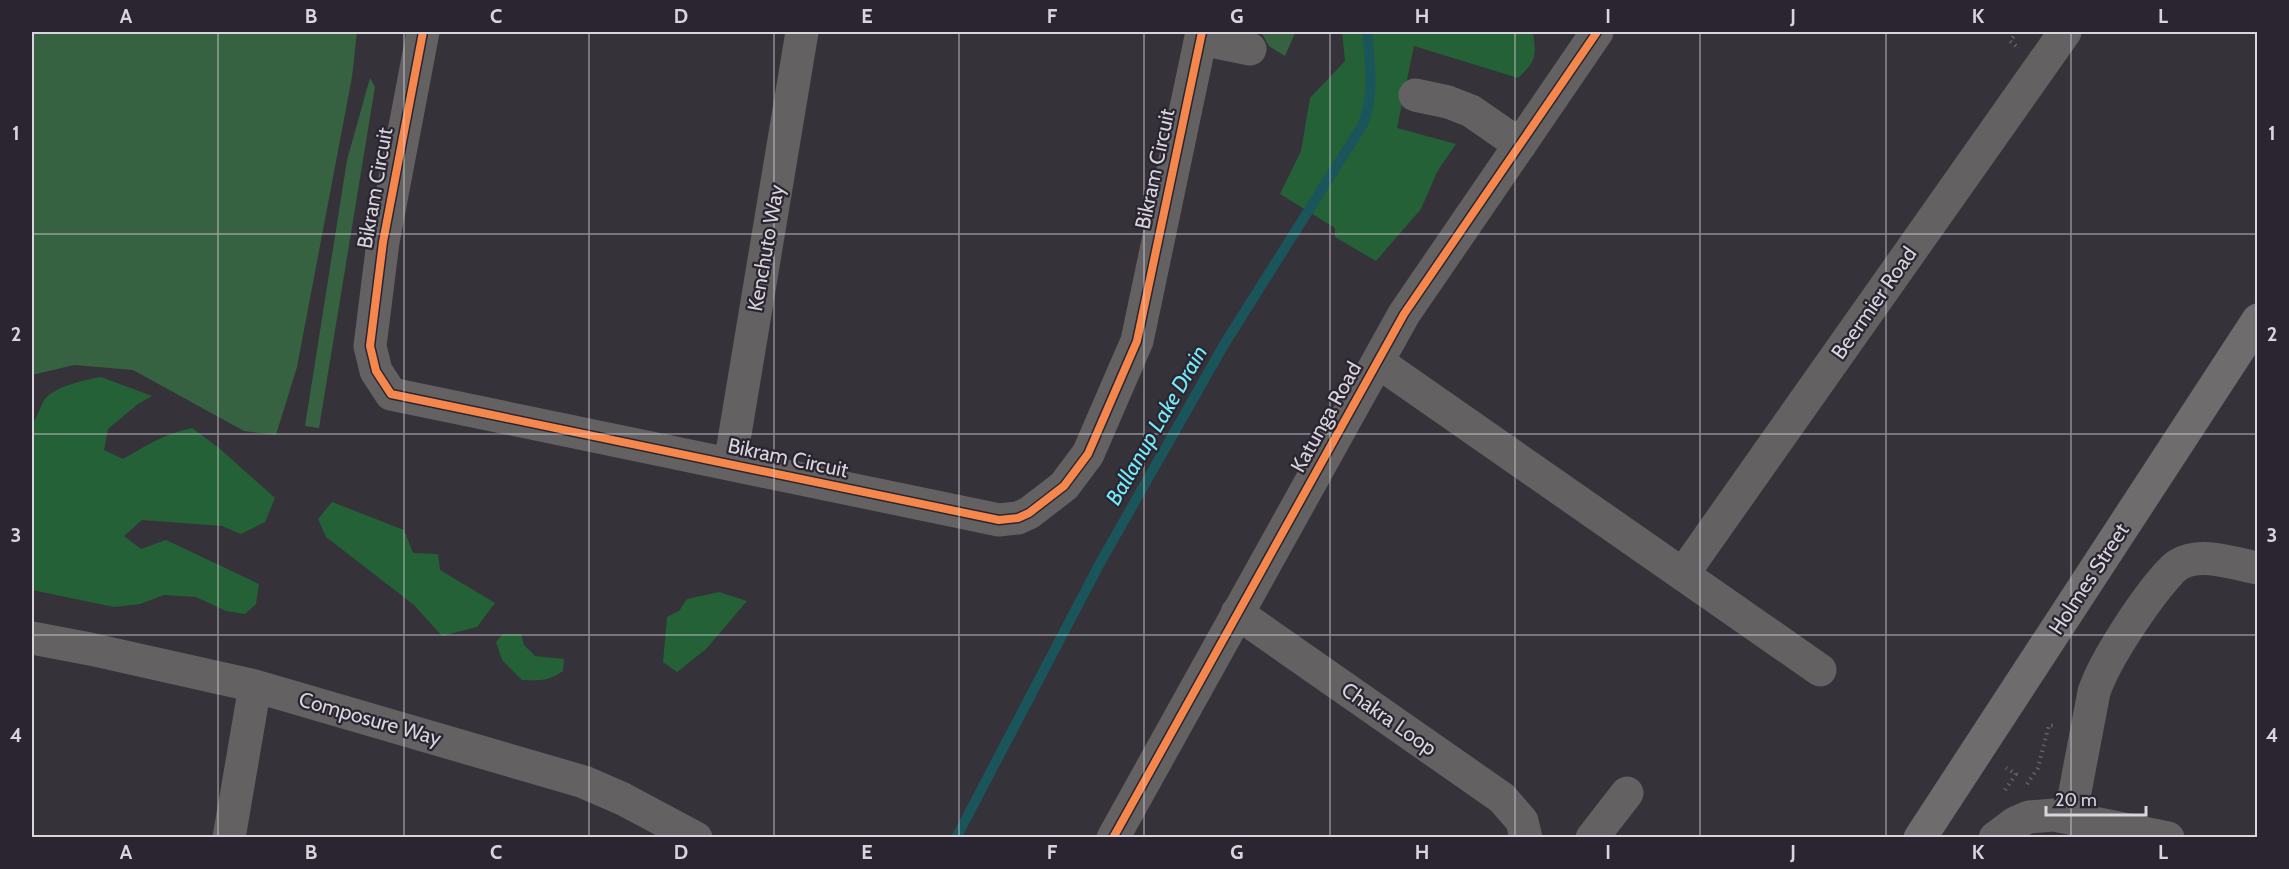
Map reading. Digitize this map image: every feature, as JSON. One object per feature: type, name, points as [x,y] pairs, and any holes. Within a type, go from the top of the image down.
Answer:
[{"type":"main road","name":"Holmes Street","points":[[1920,837],[2258,320]]},
{"type":"street","name":"Bikram Circuit","points":[[423,32],[382,242],[370,346],[376,371],[391,394],[999,520],[1018,518],[1029,513],[1064,486],[1088,454],[1137,341],[1202,35]]},
{"type":"street","name":"Kenchuto Way","points":[[730,464],[802,32]]},
{"type":"street","name":"Katunga Road","points":[[1113,837],[1404,314],[1597,32]]},
{"type":"street","name":"Beermier Road","points":[[1683,574],[2065,32]]},
{"type":"street","points":[[1202,35],[1250,50]]},
{"type":"street","points":[[1415,95],[1448,102],[1471,111],[1520,145]]},
{"type":"street","points":[[1378,362],[1820,670]]},
{"type":"street","points":[[2070,818],[2094,692],[2099,677],[2163,580],[2179,565],[2200,559],[2258,568]]},
{"type":"street","name":"Chakra Loop","points":[[1237,613],[1502,798],[1522,821],[1526,837]]},
{"type":"street","name":"Composure Way","points":[[32,638],[255,686],[584,782],[623,799],[696,837]]},
{"type":"street","points":[[230,837],[255,686]]},
{"type":"street","points":[[1592,837],[1627,793]]},
{"type":"street","points":[[1995,837],[2015,823],[2029,817],[2054,815],[2168,837]]},
{"type":"green space","points":[[32,32],[357,32],[352,77],[297,367],[276,435],[244,431],[133,370],[74,365],[32,375]]},
{"type":"green space","points":[[1261,32],[1295,33],[1285,56],[1269,46]]},
{"type":"green space","points":[[1342,32],[1533,32],[1534,57],[1529,67],[1518,78],[1414,46],[1397,128],[1456,144],[1437,172],[1421,209],[1376,261],[1335,237],[1335,228],[1280,194],[1301,151],[1310,98],[1345,61]]},
{"type":"green space","points":[[370,78],[375,87],[319,428],[305,426],[347,160]]},
{"type":"green space","points":[[101,377],[152,396],[138,404],[108,429],[104,450],[123,459],[165,437],[192,428],[219,448],[275,498],[265,522],[241,534],[222,526],[142,520],[124,536],[141,549],[166,540],[259,584],[256,604],[245,614],[226,611],[196,597],[164,595],[140,604],[114,607],[32,590],[32,425],[44,400],[49,395],[71,384]]},
{"type":"green space","points":[[332,502],[404,530],[413,553],[438,554],[440,570],[495,603],[477,627],[442,636],[414,605],[326,537],[318,519]]},
{"type":"green space","points":[[719,592],[747,601],[706,649],[677,672],[663,662],[667,617],[679,611],[687,599]]},
{"type":"green space","points":[[503,634],[521,634],[524,645],[535,656],[564,659],[563,671],[544,680],[522,680],[502,660],[496,642]]},
{"type":"waterway","name":"Ballanup Lake Drain","points":[[956,838],[1100,563],[1225,343],[1363,124],[1370,90],[1367,32]]},
{"type":"cycle path","points":[[423,32],[383,242],[370,346],[376,371],[391,394],[999,520],[1018,518],[1029,513],[1064,486],[1088,454],[1137,341],[1202,32]]},
{"type":"cycle path","points":[[1113,838],[1404,314],[1597,32]]}]
